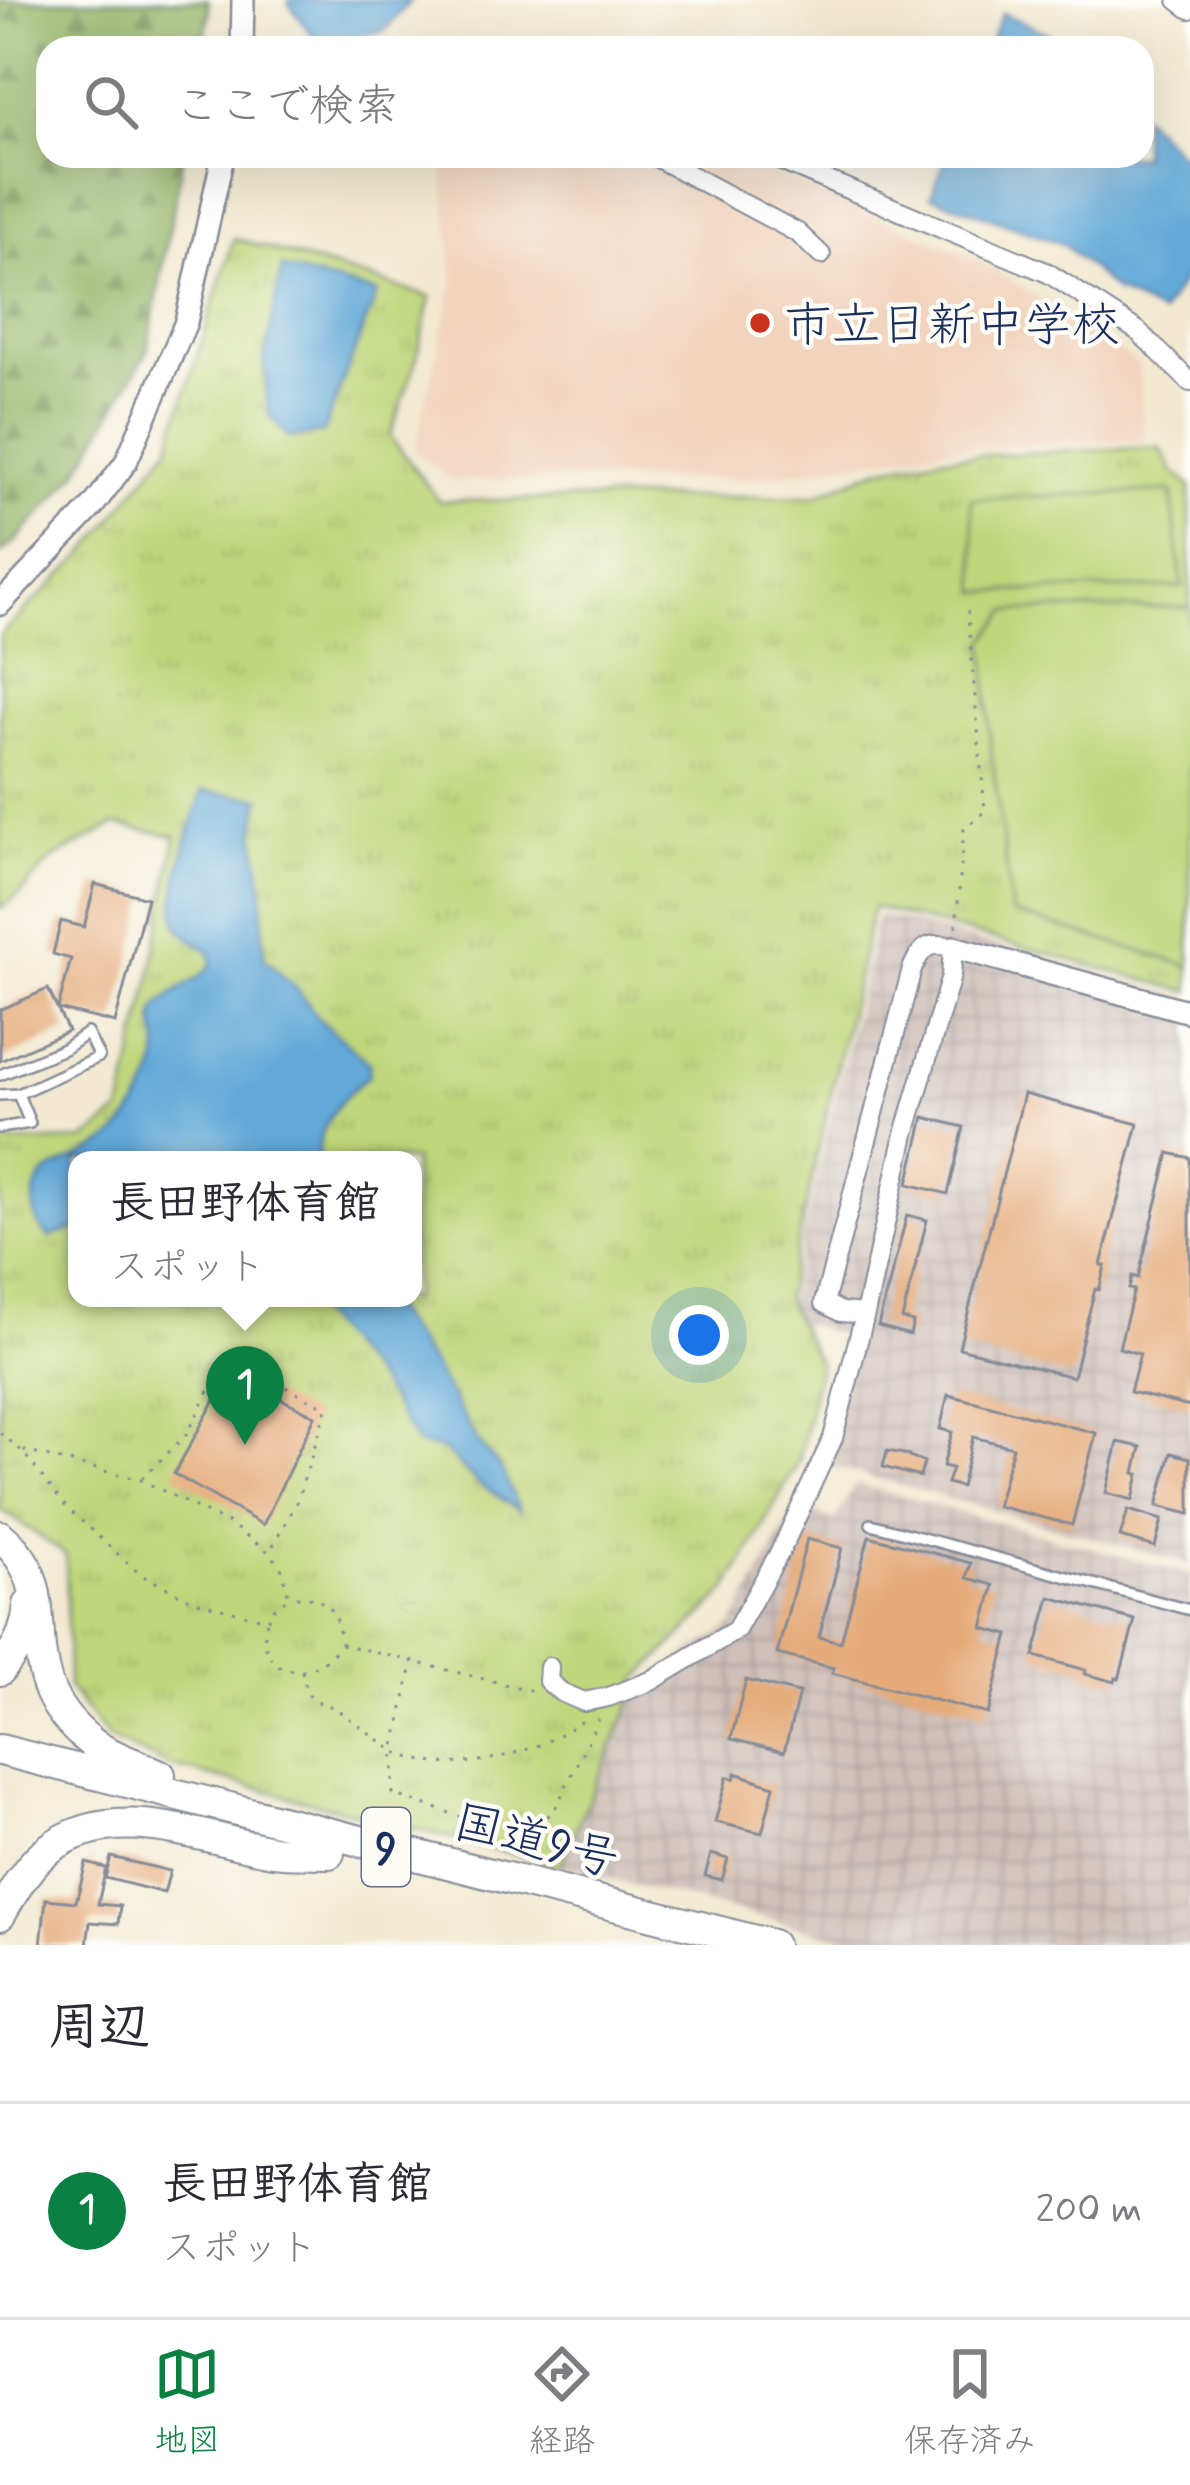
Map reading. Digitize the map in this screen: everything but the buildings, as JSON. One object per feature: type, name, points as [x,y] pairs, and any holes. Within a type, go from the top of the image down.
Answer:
[{"type":"highway","points":[[0,1536],[23,1558],[31,1575],[48,1687],[70,1722],[96,1746],[236,1808]]},
{"type":"highway","points":[[0,1670],[19,1647],[28,1622],[31,1575]]},
{"type":"highway","name":"国道9号","points":[[0,1750],[772,1945]]},
{"type":"highway","name":"国道9号","points":[[0,1770],[695,1945]]},
{"type":"highway","points":[[0,1915],[19,1881],[46,1850],[94,1829],[152,1825],[278,1852],[329,1852]]},
{"type":"street","points":[[242,36],[243,0]]},
{"type":"street","points":[[1178,0],[1190,9]]},
{"type":"street","points":[[0,604],[93,506],[126,462],[186,322],[220,168]]},
{"type":"street","points":[[677,168],[797,232],[821,255]]},
{"type":"street","points":[[798,168],[1048,273],[1138,332],[1190,382]]},
{"type":"street","points":[[866,1314],[841,1312],[824,1303],[920,951],[937,943],[1190,1012]]},
{"type":"street","points":[[549,1667],[548,1682],[584,1702],[651,1681],[736,1630],[781,1550],[833,1438],[905,1134],[951,976],[953,947]]},
{"type":"lane","points":[[0,1075],[64,1049],[88,1033],[99,1057],[18,1094],[0,1095]]},
{"type":"lane","points":[[0,1128],[30,1124],[18,1094]]},
{"type":"lane","points":[[871,1524],[1190,1610]]},
{"type":"path","points":[[953,947],[964,829],[985,811],[968,605]]},
{"type":"path","points":[[141,1480],[188,1432],[226,1357],[327,1408],[296,1504],[269,1552]]},
{"type":"path","points":[[0,1432],[21,1450],[66,1507],[141,1575],[194,1601],[267,1620]]},
{"type":"path","points":[[21,1450],[141,1480],[230,1524],[269,1552],[281,1567],[289,1598]]},
{"type":"path","points":[[305,1595],[324,1602],[339,1628],[341,1644],[321,1665],[302,1671],[286,1669],[271,1658],[264,1644],[267,1620],[275,1607],[305,1595]]},
{"type":"path","points":[[341,1644],[547,1695]]},
{"type":"path","points":[[302,1671],[307,1693],[316,1701],[335,1708],[394,1751],[429,1764],[473,1762],[537,1746],[602,1710],[555,1809],[540,1824],[510,1833],[393,1794],[394,1751],[412,1660]]},
{"type":"shaded area","name":"市立日新中学校","points":[[442,168],[758,168],[987,264],[1139,365],[1145,441],[941,449],[756,478],[451,480],[414,452],[454,280]]},
{"type":"shaded area","points":[[878,914],[1190,999],[1190,1564],[823,1464],[850,1337],[784,1318]]},
{"type":"shaded area","points":[[856,1484],[1190,1575],[1190,1945],[871,1945],[560,1866],[628,1711],[634,1687],[732,1626],[799,1502],[834,1522]]},
{"type":"green space","points":[[0,0],[208,0],[205,36],[36,36],[36,168],[181,168],[147,352],[78,472],[0,554]]},
{"type":"green space","points":[[234,238],[431,297],[415,364],[390,436],[439,501],[814,496],[881,468],[940,457],[1160,447],[1172,470],[1190,486],[1190,992],[873,907],[785,1298],[819,1364],[799,1461],[727,1590],[637,1680],[560,1866],[167,1765],[108,1738],[68,1687],[66,1555],[0,1511],[0,1143],[85,1140],[121,1112],[176,836],[114,825],[52,859],[0,908],[0,635],[89,549],[169,447]]},
{"type":"green space","points":[[1171,491],[1182,587],[978,592],[971,499]]},
{"type":"green space","points":[[1190,607],[1190,966],[1012,913],[990,741],[985,641],[1008,611]]},
{"type":"water","points":[[289,0],[411,0],[384,31],[354,36],[313,36]]},
{"type":"water","points":[[1002,13],[1052,36],[993,36]]},
{"type":"water","points":[[1154,128],[1185,160],[1190,174],[1190,269],[1161,314],[1115,291],[1063,244],[931,196],[942,168],[1154,168]]},
{"type":"water","points":[[282,268],[377,293],[323,433],[289,438],[268,413],[264,361]]},
{"type":"water","points":[[203,791],[261,798],[255,831],[264,957],[318,1018],[369,1063],[369,1075],[333,1112],[319,1151],[90,1151],[111,1139],[146,1092],[159,1048],[154,1020],[160,1004],[212,963],[210,952],[180,929],[176,916],[182,860]]},
{"type":"water","points":[[68,1162],[68,1231],[50,1237],[39,1225],[35,1194],[41,1179]]},
{"type":"water","points":[[312,1307],[391,1307],[478,1442],[501,1469],[520,1511],[479,1484],[442,1449],[418,1445],[379,1384]]},
{"type":"place","name":"市立日新中学校","points":[[760,323]]},
{"type":"place","name":"長田野体育館","points":[[245,1445]]}]
